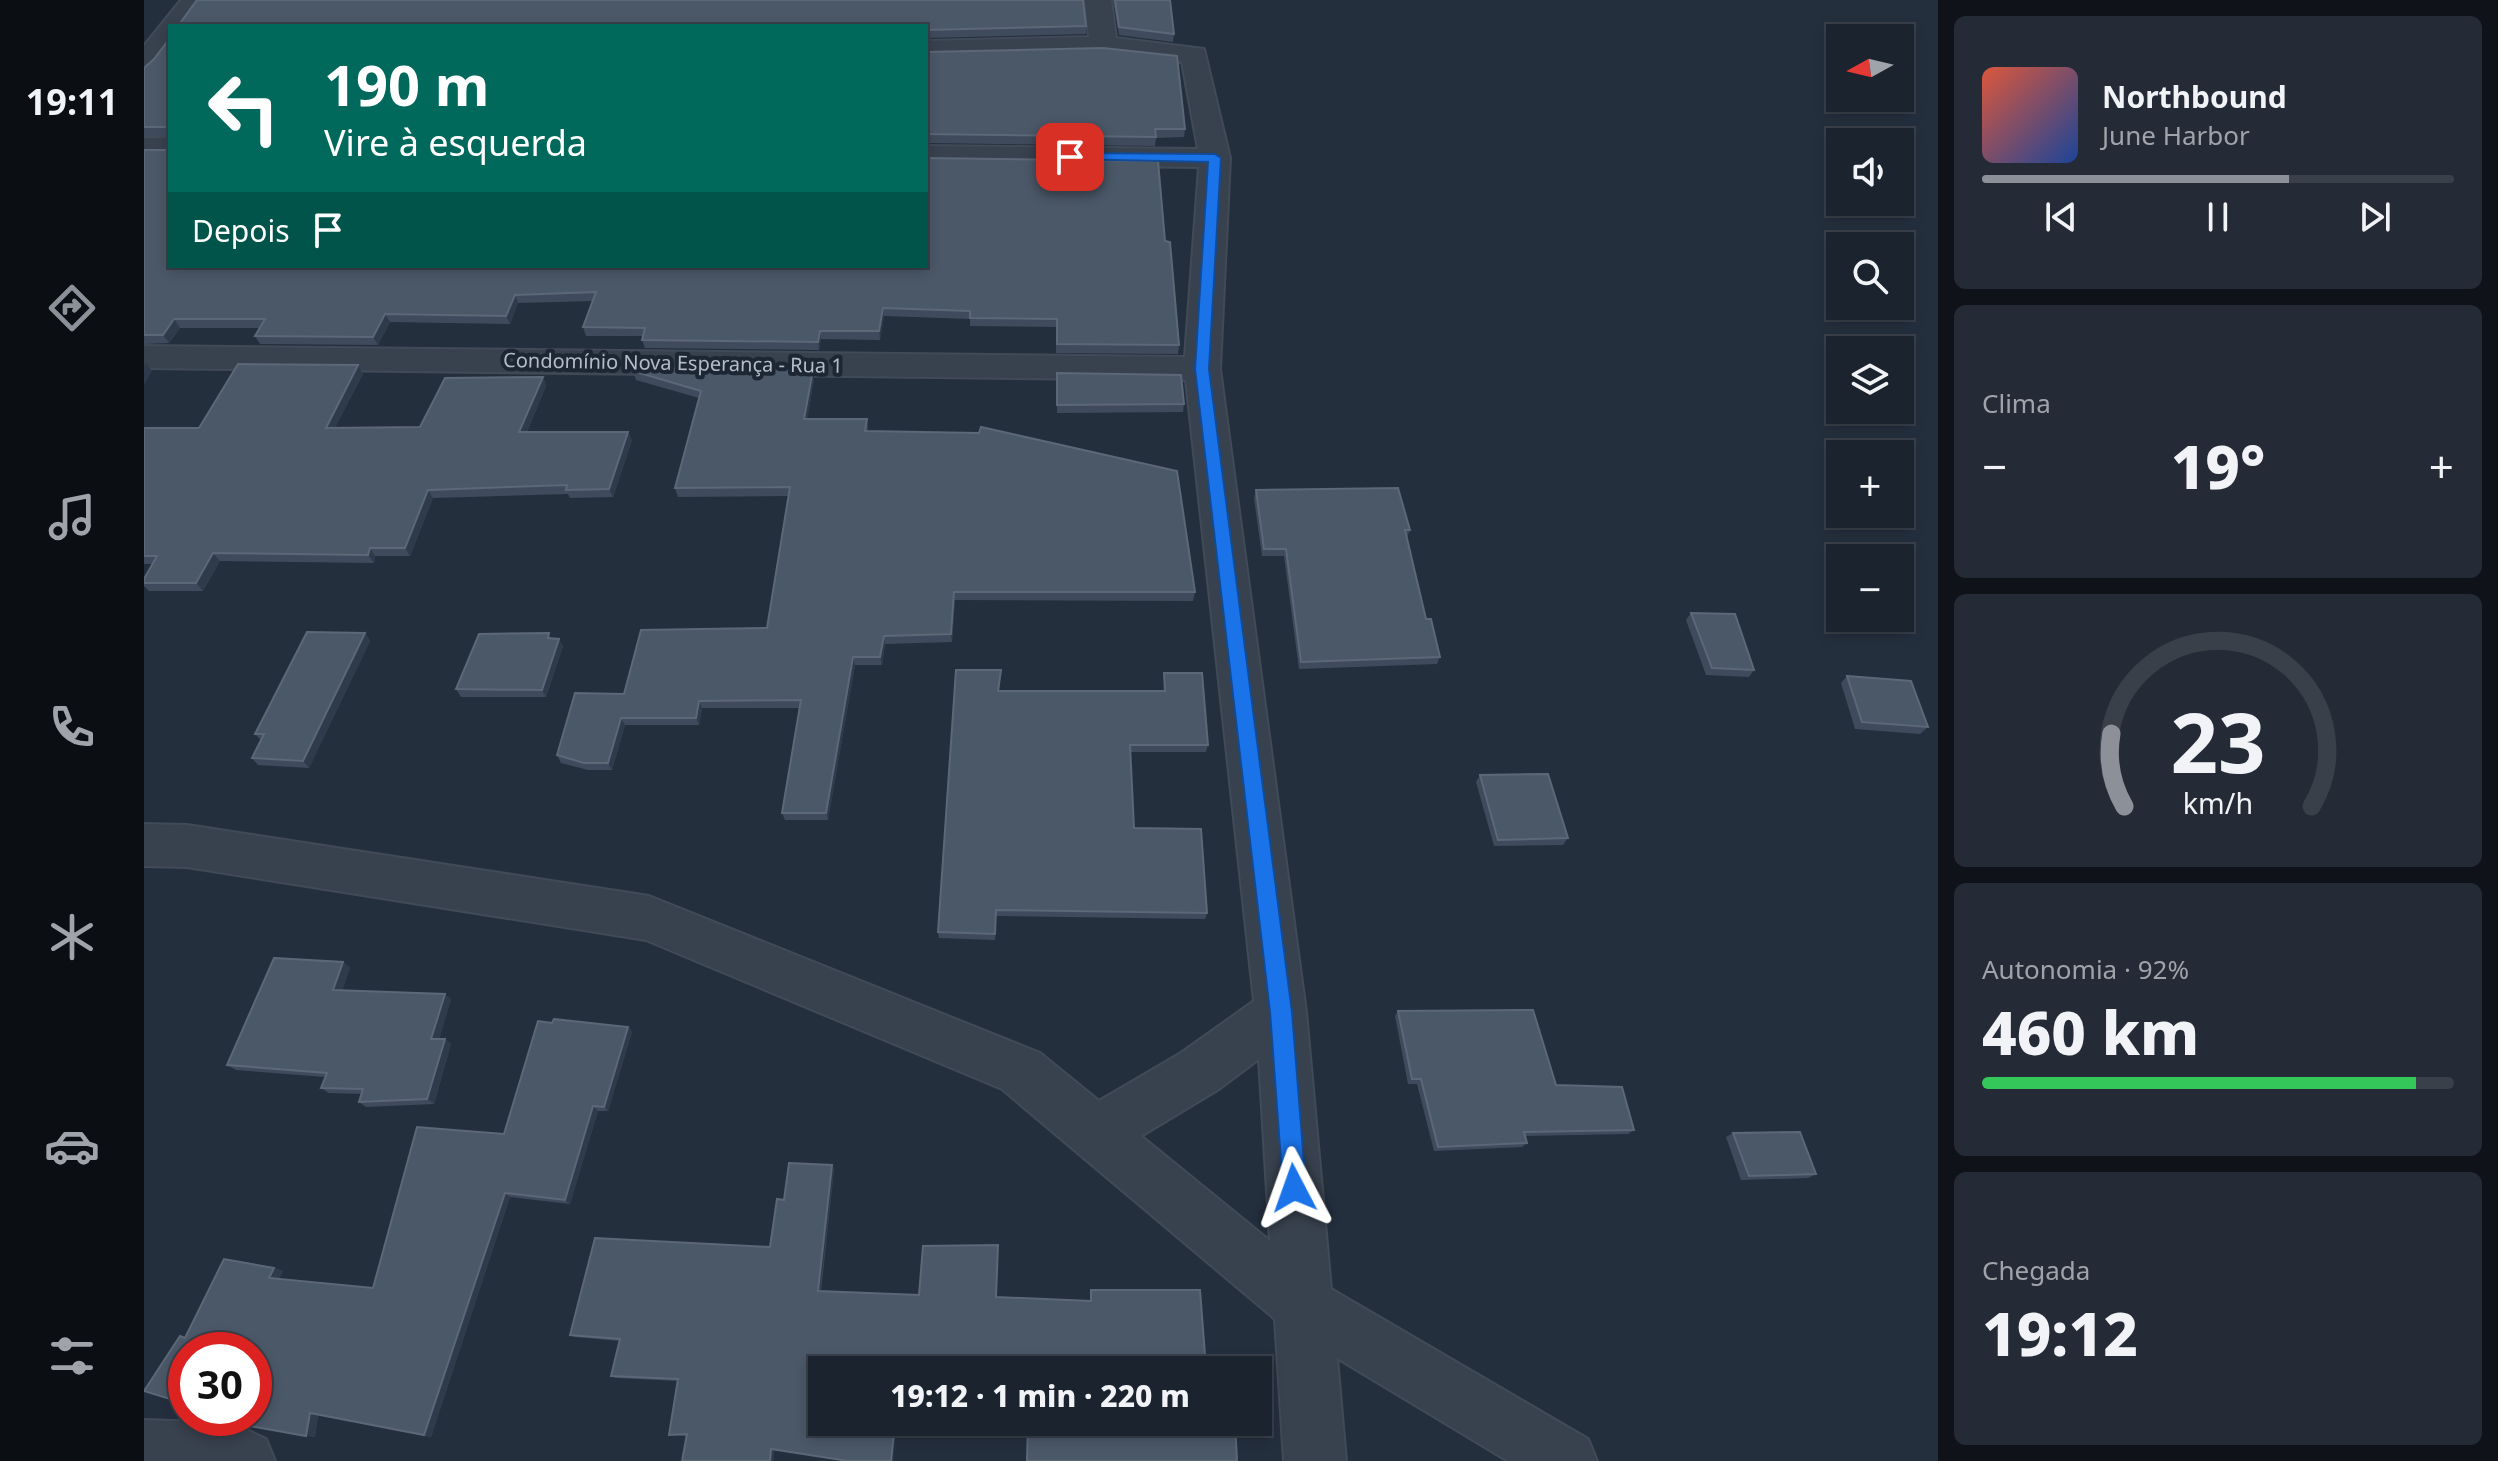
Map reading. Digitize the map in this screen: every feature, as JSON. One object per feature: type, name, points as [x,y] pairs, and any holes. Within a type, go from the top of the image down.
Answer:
[{"type":"street","points":[[175,24],[194,0]]},
{"type":"street","points":[[1098,0],[1103,45]]},
{"type":"street","points":[[144,66],[168,33]]},
{"type":"street","points":[[928,49],[1103,45],[1194,55],[1215,158],[1202,369],[1281,1012],[1315,1461]]},
{"type":"street","points":[[144,66],[168,68]]},
{"type":"street","points":[[144,147],[168,147]]},
{"type":"street","points":[[928,155],[1215,158]]},
{"type":"street","name":"Condomínio Nova Esperança - Rua 1","points":[[144,357],[1202,369]]},
{"type":"street","points":[[144,845],[187,846],[649,918],[1021,1071],[1303,1305],[1566,1461]]},
{"type":"street","points":[[1095,1133],[1200,1071],[1281,1012]]},
{"type":"street","points":[[144,1451],[232,1454],[244,1461]]},
{"type":"building","points":[[197,0],[1083,0],[1086,26],[928,30],[928,24],[179,24]]},
{"type":"building","points":[[1115,0],[1170,0],[1174,34],[1119,27]]},
{"type":"building","points":[[168,41],[168,268],[928,268],[928,158],[1158,161],[1165,241],[1170,242],[1179,345],[1057,344],[1057,319],[970,318],[970,311],[883,308],[879,331],[820,331],[818,342],[642,340],[645,328],[583,327],[596,292],[515,295],[506,316],[385,314],[373,337],[255,336],[265,319],[174,319],[163,335],[144,335],[144,150],[167,150],[167,127],[144,127],[144,68]]},
{"type":"building","points":[[1103,48],[1177,56],[1185,129],[1155,129],[1156,137],[928,134],[928,52]]},
{"type":"building","points":[[238,364],[358,365],[326,428],[420,427],[445,378],[543,377],[519,432],[628,432],[609,489],[566,490],[567,485],[428,490],[405,548],[370,548],[368,555],[213,553],[196,583],[144,583],[157,556],[144,556],[144,428],[199,428]]},
{"type":"building","points":[[634,368],[813,370],[804,419],[867,419],[865,431],[979,433],[981,427],[1177,471],[1195,592],[954,592],[951,634],[884,636],[880,657],[853,657],[826,813],[782,813],[801,700],[699,701],[696,718],[621,718],[608,763],[584,763],[557,755],[575,693],[624,694],[641,630],[767,628],[790,487],[675,488],[701,391],[633,371]]},
{"type":"building","points":[[1057,373],[1181,375],[1184,404],[1057,405]]},
{"type":"building","points":[[1398,488],[1410,530],[1405,530],[1426,619],[1431,619],[1440,657],[1301,662],[1286,549],[1264,549],[1256,490]]},
{"type":"building","points":[[1691,613],[1735,614],[1754,670],[1712,668]]},
{"type":"building","points":[[307,632],[365,633],[303,761],[252,758],[264,734],[255,734]]},
{"type":"building","points":[[549,633],[548,638],[559,639],[542,690],[456,689],[479,634]]},
{"type":"building","points":[[956,670],[1001,670],[998,691],[1165,691],[1164,673],[1202,673],[1208,745],[1130,745],[1134,828],[1201,829],[1207,913],[996,910],[995,934],[938,932]]},
{"type":"building","points":[[1847,676],[1911,681],[1928,727],[1862,722]]},
{"type":"building","points":[[1548,774],[1568,838],[1498,840],[1480,775]]},
{"type":"building","points":[[274,958],[343,962],[333,990],[445,994],[431,1039],[445,1039],[427,1099],[359,1102],[363,1089],[321,1088],[327,1073],[227,1065]]},
{"type":"building","points":[[1533,1010],[1556,1085],[1622,1087],[1634,1130],[1524,1132],[1527,1143],[1438,1147],[1421,1079],[1412,1079],[1398,1011]]},
{"type":"building","points":[[554,1019],[628,1027],[604,1107],[593,1106],[565,1200],[505,1193],[424,1435],[310,1413],[306,1436],[272,1430],[272,1332],[188,1332],[224,1259],[274,1268],[269,1278],[373,1288],[417,1127],[504,1134],[538,1021],[552,1023]]},
{"type":"building","points":[[1800,1132],[1816,1174],[1749,1176],[1733,1133]]},
{"type":"building","points":[[789,1163],[832,1165],[818,1291],[919,1295],[923,1246],[998,1245],[996,1297],[1091,1301],[1091,1290],[1200,1290],[1205,1355],[1230,1356],[808,1356],[808,1436],[894,1436],[891,1461],[848,1461],[771,1449],[770,1461],[682,1461],[687,1434],[669,1435],[678,1379],[611,1376],[620,1339],[570,1335],[595,1238],[770,1247],[777,1199],[784,1200]]},
{"type":"building","points":[[168,1354],[168,1398],[144,1391]]},
{"type":"building","points":[[1028,1436],[1236,1436],[1237,1461],[1027,1461]]},
{"type":"route","points":[[1070,157],[1215,158],[1202,369],[1281,1012],[1294,1188]]}]
